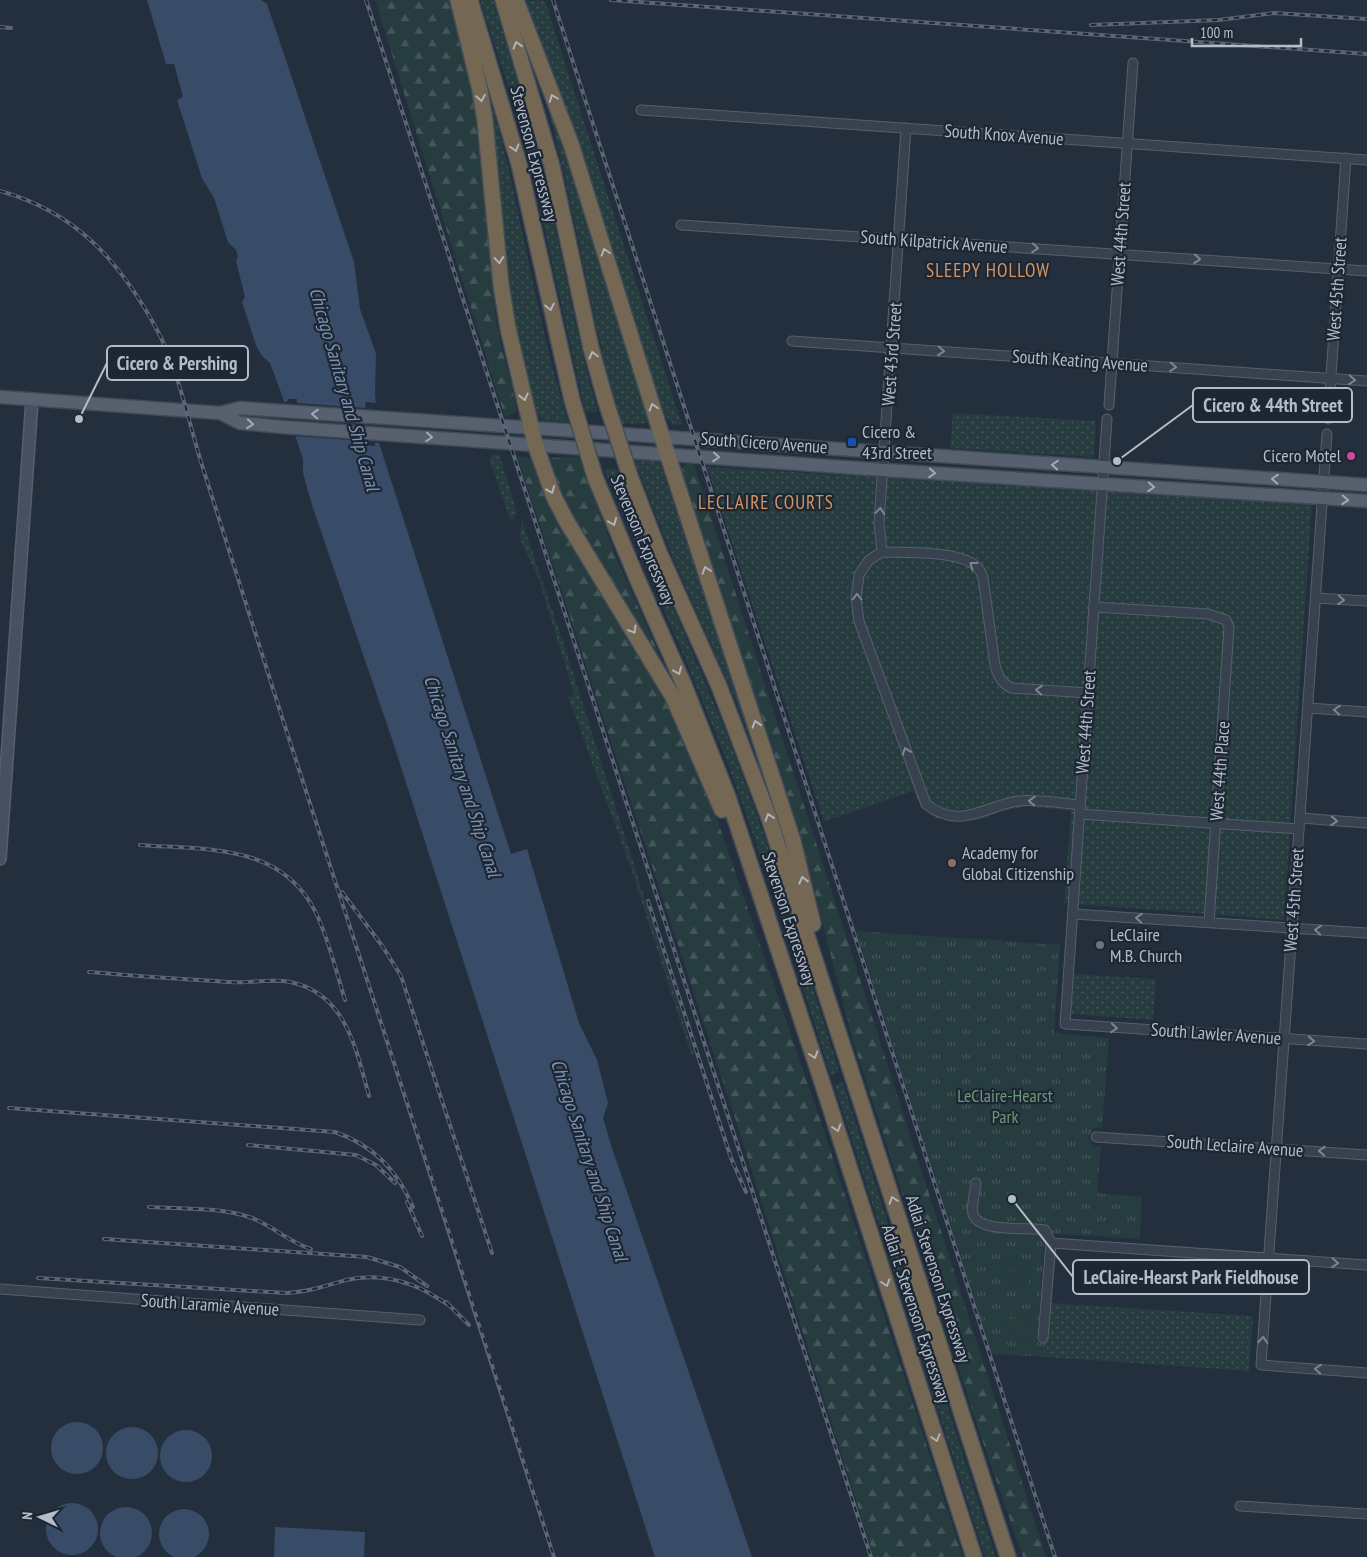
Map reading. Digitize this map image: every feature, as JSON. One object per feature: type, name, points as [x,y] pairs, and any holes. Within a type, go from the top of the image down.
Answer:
[{"type":"highway","points":[[458,0],[469,17],[485,122],[501,285],[508,328],[535,444],[554,497],[563,514],[668,689],[686,723],[718,801],[778,972],[806,1031]]},
{"type":"highway","name":"Stevenson Expressway","points":[[470,0],[469,17],[519,164],[572,400],[596,476],[708,744],[748,856],[822,1082]]},
{"type":"highway","name":"Stevenson Expressway","points":[[502,0],[516,21],[552,166],[589,338],[606,402],[631,479],[645,518],[719,686],[748,761],[833,1013]]},
{"type":"highway","points":[[516,0],[516,21],[571,144],[668,454],[793,841],[833,1013]]},
{"type":"highway","name":"Adlai Stevenson Expressway","points":[[833,1013],[1008,1557]]},
{"type":"highway","name":"Adlai E Stevenson Expressway","points":[[822,1082],[974,1557]]},
{"type":"highway","points":[[978,1463],[1017,1557]]},
{"type":"main road","name":"South Cicero Avenue","points":[[0,397],[220,414],[240,423],[282,427],[1367,502]]},
{"type":"main road","points":[[0,859],[32,400]]},
{"type":"main road","name":"South Cicero Avenue","points":[[220,414],[240,408],[381,419],[662,435],[885,454],[1367,485]]},
{"type":"street","name":"West 44th Street","points":[[1109,405],[1133,63]]},
{"type":"street","name":"South Knox Avenue","points":[[641,110],[1127,145],[1367,160]]},
{"type":"street","name":"West 43rd Street","points":[[882,552],[879,523],[906,128]]},
{"type":"street","name":"West 45th Street","points":[[1328,419],[1346,158]]},
{"type":"street","name":"South Kilpatrick Avenue","points":[[681,225],[1367,271]]},
{"type":"street","name":"South Keating Avenue","points":[[792,341],[1367,381]]},
{"type":"street","name":"West 44th Street","points":[[1065,1024],[1107,419]]},
{"type":"street","name":"West 45th Street","points":[[1327,434],[1261,1365],[1367,1373]]},
{"type":"street","points":[[1088,693],[1011,688],[1004,684],[998,676],[995,665],[983,578],[979,568],[970,562],[953,557],[882,552],[869,560],[859,576],[856,598],[858,616],[922,797],[932,809],[956,815],[975,815],[1010,803],[1026,801],[1080,809],[1216,823],[1299,829]]},
{"type":"street","points":[[1316,598],[1367,602]]},
{"type":"street","name":"West 44th Place","points":[[1094,607],[1208,614],[1226,620],[1229,636],[1209,922]]},
{"type":"street","points":[[1308,708],[1367,712]]},
{"type":"street","points":[[1300,818],[1367,823]]},
{"type":"street","points":[[1073,914],[1367,933]]},
{"type":"street","name":"South Lawler Avenue","points":[[1065,1024],[1367,1044]]},
{"type":"street","name":"South Leclaire Avenue","points":[[1099,1138],[1367,1155]]},
{"type":"street","points":[[976,1183],[974,1214],[980,1224],[988,1227],[1045,1230],[1051,1243],[1043,1338]]},
{"type":"street","points":[[1051,1243],[1367,1265]]},
{"type":"street","name":"South Laramie Avenue","points":[[0,1289],[420,1320]]},
{"type":"street","points":[[1240,1506],[1367,1514]]},
{"type":"green space","points":[[375,0],[452,0],[479,126],[496,319],[516,412],[505,417]]},
{"type":"green space","points":[[480,0],[493,0],[522,97],[598,412],[585,411],[532,172],[517,114]]},
{"type":"green space","points":[[522,0],[545,1],[682,425],[673,424],[665,415]]},
{"type":"green space","points":[[542,88],[571,163],[653,423],[622,424],[600,341],[564,172]]},
{"type":"green space","points":[[493,109],[547,344],[568,422],[542,420],[538,416],[519,350],[511,314],[489,110]]},
{"type":"green space","points":[[953,413],[1096,421],[1094,457],[950,448]]},
{"type":"green space","points":[[493,455],[500,455],[517,513],[513,520],[510,519],[489,459]]},
{"type":"green space","points":[[517,456],[533,460],[667,696],[714,810],[827,1140],[963,1557],[874,1557],[736,1121]]},
{"type":"green space","points":[[579,457],[617,560],[677,694],[566,510],[545,458]]},
{"type":"green space","points":[[634,460],[659,461],[676,511],[695,556],[780,819],[736,701],[672,556]]},
{"type":"green space","points":[[687,463],[694,464],[1046,1557],[1023,1557],[978,1428],[853,1041],[806,858],[730,621],[720,599],[682,476],[682,468]]},
{"type":"green space","points":[[707,467],[1312,503],[1284,920],[1064,903],[1071,811],[1026,806],[1003,811],[980,820],[936,818],[923,808],[913,791],[824,822]]},
{"type":"green space","points":[[604,469],[617,469],[644,539],[732,748],[775,867],[838,1068],[838,1072],[834,1075],[830,1073],[732,775]]},
{"type":"green space","points":[[522,521],[568,657],[694,1054],[691,1055],[631,868],[568,697],[574,694],[539,580],[521,541]]},
{"type":"green space","name":"LeClaire-Hearst Park","points":[[856,931],[1060,945],[1054,1033],[1109,1038],[1102,1128],[1094,1128],[1088,1138],[1093,1145],[1101,1147],[1097,1193],[1142,1197],[1140,1239],[1045,1233],[1037,1342],[1047,1343],[1046,1357],[992,1354]]},
{"type":"green space","points":[[1074,974],[1156,979],[1153,1020],[1071,1014]]},
{"type":"green space","points":[[840,1082],[843,1083],[996,1557],[985,1557],[836,1090],[835,1086]]},
{"type":"green space","points":[[1004,1258],[1030,1260],[1029,1272],[1003,1270]]},
{"type":"green space","points":[[1003,1274],[1029,1275],[1028,1287],[1002,1286]]},
{"type":"green space","points":[[1050,1303],[1253,1316],[1249,1371],[1046,1357]]},
{"type":"green space","points":[[1004,1318],[1031,1320],[1030,1337],[1003,1335]]},
{"type":"water","name":"Chicago Sanitary and Ship Canal","points":[[147,0],[261,0],[267,4],[354,262],[360,309],[376,354],[375,394],[379,443],[511,854],[527,849],[579,1023],[597,1060],[608,1103],[603,1118],[611,1145],[752,1557],[655,1557],[392,739],[312,505],[303,473],[303,459],[283,398],[270,363],[262,356],[256,345],[242,302],[245,297],[236,261],[238,257],[236,250],[228,242],[214,198],[202,178],[177,100],[183,97],[174,64],[166,64]]},
{"type":"water","points":[[77,1422],[87,1424],[95,1430],[101,1438],[103,1448],[101,1458],[95,1466],[87,1472],[77,1474],[67,1472],[59,1466],[53,1458],[51,1448],[53,1438],[59,1430],[67,1424]]},
{"type":"water","points":[[132,1427],[142,1429],[150,1435],[156,1443],[158,1453],[156,1463],[150,1471],[142,1477],[132,1479],[122,1477],[114,1471],[108,1463],[106,1453],[108,1443],[114,1435],[122,1429]]},
{"type":"water","points":[[186,1430],[196,1432],[204,1438],[210,1446],[212,1456],[210,1466],[204,1474],[196,1480],[186,1482],[176,1480],[168,1474],[162,1466],[160,1456],[162,1446],[168,1438],[176,1432]]},
{"type":"water","points":[[72,1503],[82,1505],[90,1511],[96,1519],[98,1529],[96,1539],[90,1547],[82,1553],[72,1555],[62,1553],[54,1547],[48,1539],[46,1529],[48,1519],[54,1511],[62,1505]]},
{"type":"water","points":[[126,1507],[136,1509],[144,1515],[150,1523],[152,1533],[150,1543],[144,1551],[136,1557],[126,1559],[116,1557],[108,1551],[102,1543],[100,1533],[102,1523],[108,1515],[116,1509]]},
{"type":"water","points":[[179,1509],[189,1509],[202,1516],[209,1529],[209,1539],[202,1552],[189,1559],[179,1559],[170,1555],[163,1548],[159,1539],[159,1529],[163,1520],[170,1513]]},
{"type":"water","points":[[275,1527],[365,1532],[364,1557],[274,1557]]},
{"type":"pier","points":[[288,399],[297,399],[297,403],[365,408],[366,402],[376,403],[376,408],[380,408],[381,411],[379,443],[375,443],[375,446],[364,445],[364,441],[293,436],[283,406],[283,402],[287,402]]},
{"type":"railway","points":[[366,0],[871,1557]]},
{"type":"railway","points":[[553,0],[1055,1557]]},
{"type":"railway","points":[[611,0],[1367,54]]},
{"type":"railway","points":[[1091,25],[1219,20],[1274,13],[1367,19]]},
{"type":"railway","points":[[0,27],[11,28]]},
{"type":"railway","points":[[0,191],[27,200],[51,212],[72,225],[92,241],[126,280],[141,302],[170,358],[281,714],[554,1557]]},
{"type":"railway","points":[[140,845],[216,850],[263,862],[283,874],[301,890],[321,923],[345,1000]]},
{"type":"railway","points":[[342,892],[383,947],[401,976],[492,1253]]},
{"type":"railway","points":[[648,901],[731,1158],[746,1192]]},
{"type":"railway","points":[[89,972],[237,982],[282,981],[309,988],[324,998],[346,1026],[359,1060],[369,1096]]},
{"type":"railway","points":[[9,1108],[335,1132],[361,1144],[382,1160],[407,1194],[413,1207]]},
{"type":"railway","points":[[248,1145],[356,1155],[376,1165],[395,1183]]},
{"type":"railway","points":[[407,1202],[422,1236]]},
{"type":"railway","points":[[149,1207],[213,1210],[238,1214],[257,1220],[311,1249]]},
{"type":"railway","points":[[104,1239],[367,1257],[400,1267],[427,1286]]},
{"type":"railway","points":[[38,1278],[286,1293],[309,1290],[346,1280],[374,1277],[414,1286],[451,1307]]},
{"type":"railway","points":[[446,1302],[469,1325]]},
{"type":"place","name":"Cicero & Pershing","points":[[79,419]]},
{"type":"place","name":"Cicero & 43rd Street","points":[[852,442]]},
{"type":"place","name":"Cicero Motel","points":[[1351,456]]},
{"type":"place","name":"Cicero & 44th Street","points":[[1117,461]]},
{"type":"place","name":"Academy for Global Citizenship","points":[[952,863]]},
{"type":"place","name":"LeClaire M.B. Church","points":[[1100,945]]},
{"type":"place","name":"LeClaire-Hearst Park Fieldhouse","points":[[1012,1199]]},
{"type":"district","name":"SLEEPY HOLLOW","points":[[988,270]]},
{"type":"district","name":"LECLAIRE COURTS","points":[[766,502]]}]
